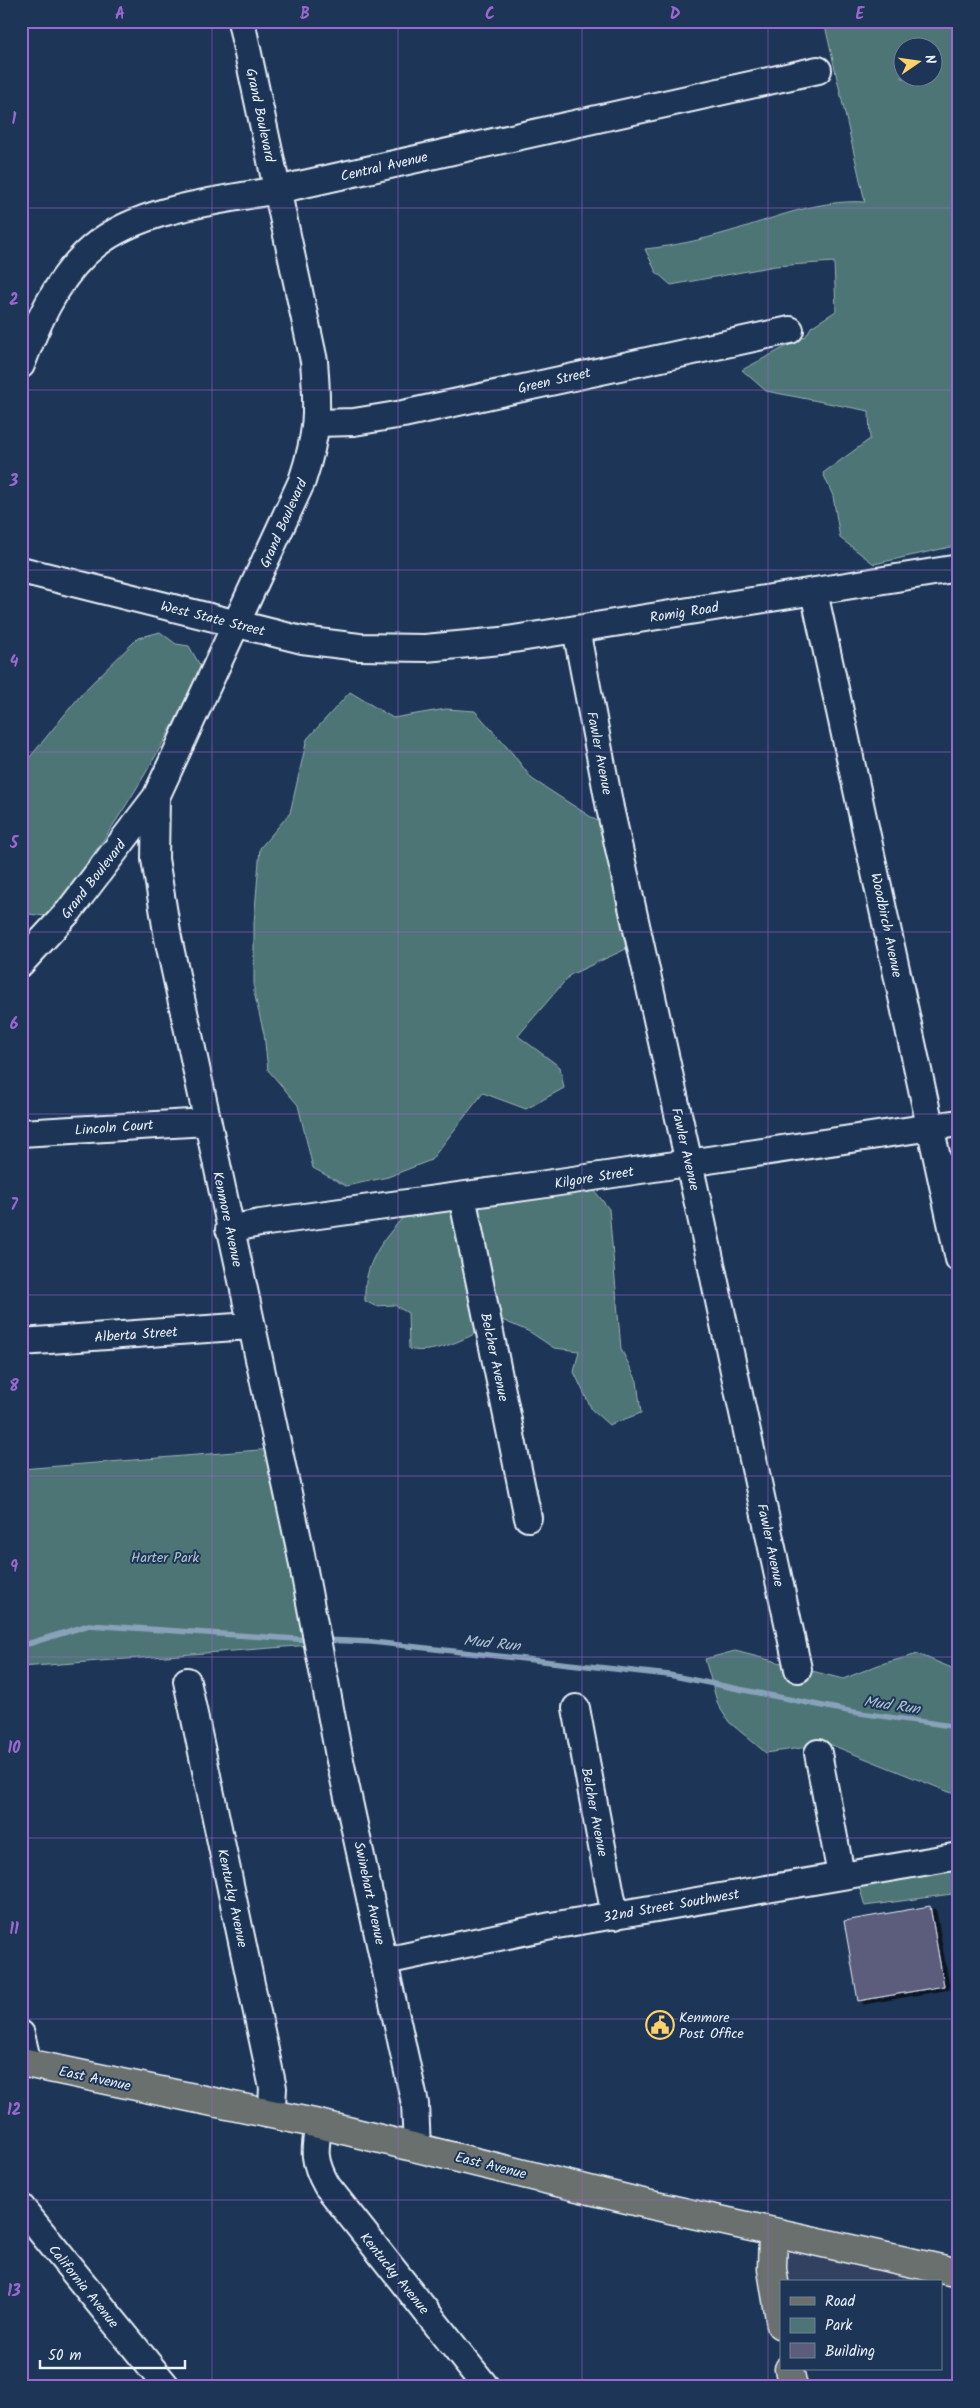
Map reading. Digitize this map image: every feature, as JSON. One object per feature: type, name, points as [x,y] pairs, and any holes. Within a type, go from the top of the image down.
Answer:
[{"type":"main road","name":"East Avenue","points":[[24,2063],[320,2124],[647,2204],[959,2273]]},
{"type":"main road","points":[[773,2232],[772,2269],[780,2319]]},
{"type":"main road","points":[[789,2370],[793,2387]]},
{"type":"street","name":"Grand Boulevard","points":[[21,964],[69,911],[156,797],[238,624],[302,481],[317,423],[314,361],[241,21]]},
{"type":"street","name":"Central Avenue","points":[[21,365],[52,298],[68,274],[85,254],[101,240],[127,225],[189,207],[277,190],[818,70]]},
{"type":"street","name":"Green Street","points":[[317,423],[354,422],[403,414],[790,330]]},
{"type":"street","name":"Romig Road","points":[[408,648],[440,648],[576,629],[959,568]]},
{"type":"street","name":"West State Street","points":[[21,570],[302,640],[359,647],[408,648]]},
{"type":"street","name":"Woodbirch Avenue","points":[[814,592],[959,1260]]},
{"type":"street","name":"Fawler Avenue","points":[[576,629],[610,808],[798,1669]]},
{"type":"street","name":"Kenmore Avenue","points":[[156,797],[157,879],[317,1637]]},
{"type":"street","name":"Lincoln Court","points":[[21,1133],[207,1122]]},
{"type":"street","name":"Kilgore Street","points":[[230,1229],[269,1221],[462,1196],[959,1123]]},
{"type":"street","name":"Belcher Avenue","points":[[462,1196],[528,1518]]},
{"type":"street","name":"Alberta Street","points":[[21,1342],[250,1326]]},
{"type":"street","name":"Swinehart Avenue","points":[[317,1637],[339,1756],[415,2104],[417,2147]]},
{"type":"street","name":"Kentucky Avenue","points":[[187,1681],[272,2088],[272,2105],[268,2114]]},
{"type":"street","name":"Belcher Avenue","points":[[576,1708],[615,1916]]},
{"type":"street","points":[[818,1753],[841,1875]]},
{"type":"street","name":"32nd Street Southwest","points":[[385,1961],[449,1946],[841,1875],[959,1856]]},
{"type":"street","points":[[21,2034],[24,2063]]},
{"type":"street","name":"Kentucky Avenue","points":[[320,2124],[314,2153],[317,2169],[327,2186],[486,2387]]},
{"type":"street","name":"California Avenue","points":[[21,2207],[167,2387]]},
{"type":"shaded area","points":[[778,2238],[910,2267],[911,2280],[781,2280]]},
{"type":"green space","points":[[824,21],[959,21],[959,545],[874,564],[840,538],[833,496],[823,473],[870,439],[869,411],[766,391],[742,370],[806,336],[811,327],[836,311],[834,262],[775,266],[671,285],[656,272],[645,249],[708,238],[795,211],[847,202],[865,202]]},
{"type":"green space","points":[[160,632],[176,644],[189,646],[202,669],[150,766],[111,828],[68,888],[45,916],[21,913],[21,768],[84,691],[138,638]]},
{"type":"green space","points":[[350,692],[393,718],[446,709],[475,711],[532,779],[605,826],[626,949],[570,975],[518,1036],[560,1067],[564,1088],[526,1109],[483,1093],[431,1160],[388,1177],[346,1186],[313,1168],[298,1105],[268,1070],[264,1034],[254,992],[254,923],[260,848],[290,813],[307,739]]},
{"type":"green space","points":[[594,1190],[609,1209],[621,1349],[637,1381],[641,1413],[609,1425],[592,1410],[574,1372],[579,1351],[554,1348],[530,1332],[502,1320],[444,1347],[420,1351],[409,1349],[408,1313],[394,1305],[375,1306],[365,1301],[367,1275],[376,1252],[390,1232],[408,1212]]},
{"type":"green space","name":"Harter Park","points":[[272,1449],[311,1645],[21,1667],[21,1469]]},
{"type":"green space","points":[[735,1651],[843,1679],[881,1664],[918,1654],[959,1671],[959,1796],[829,1744],[766,1753],[729,1722],[718,1705],[705,1659]]},
{"type":"green space","points":[[959,1856],[959,1893],[865,1906],[855,1873]]},
{"type":"building","points":[[930,1906],[944,1986],[858,2001],[844,1921]]},
{"type":"waterway","name":"Mud Run","points":[[21,1646],[89,1625],[311,1640]]},
{"type":"waterway","name":"Mud Run","points":[[325,1640],[372,1642],[669,1675],[853,1712],[959,1727]]},
{"type":"place","name":"Kenmore Post Office","points":[[660,2025]]}]
